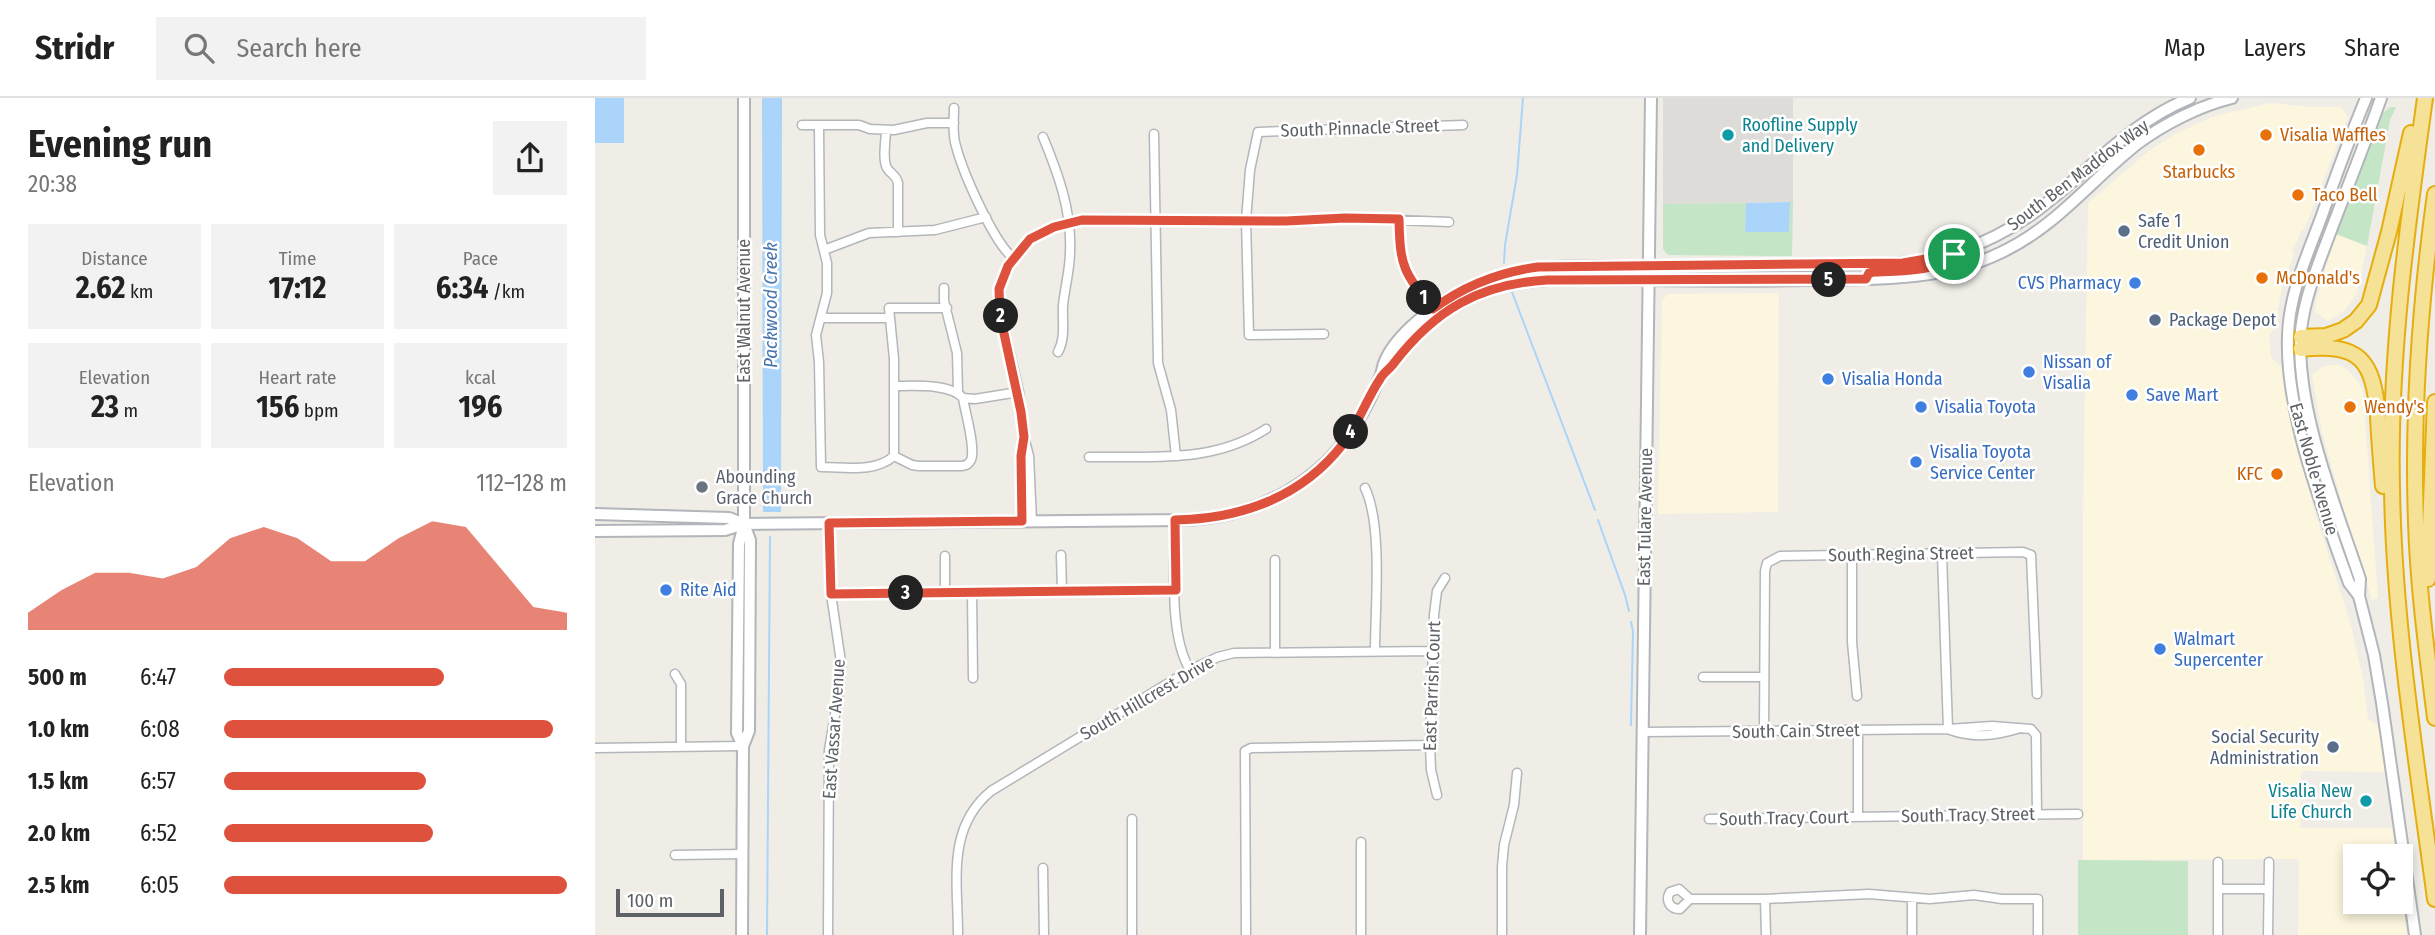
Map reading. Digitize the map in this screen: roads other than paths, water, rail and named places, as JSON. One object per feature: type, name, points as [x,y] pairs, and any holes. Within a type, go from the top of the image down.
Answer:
[{"type":"highway","points":[[2296,345],[2343,330],[2359,318],[2371,301],[2419,98]]},
{"type":"highway","points":[[2396,582],[2391,469],[2394,356],[2403,253],[2425,98]]},
{"type":"highway","points":[[2435,194],[2421,305],[2415,409],[2416,521],[2424,634],[2435,718]]},
{"type":"highway","points":[[2296,345],[2350,352],[2362,360],[2372,376],[2387,534],[2396,582],[2435,899]]},
{"type":"highway","points":[[2424,634],[2435,402]]},
{"type":"main road","name":"East Walnut Avenue","points":[[742,935],[743,746],[737,733],[737,642],[739,544],[744,524],[744,98]]},
{"type":"main road","name":"East Tulare Avenue","points":[[1640,935],[1651,98]]},
{"type":"main road","name":"South Ben Maddox Way","points":[[595,531],[725,530],[744,524],[1175,520],[1245,511],[1272,501],[1305,481],[1344,443],[1361,416],[1381,376],[1385,360],[1394,347],[1433,309],[1471,286],[1521,270],[1558,266],[1903,263],[1954,254],[2017,224],[2053,198],[2118,141],[2151,118],[2190,98]]},
{"type":"main road","name":"South Ben Maddox Way","points":[[1381,376],[1415,337],[1439,316],[1491,288],[1512,283],[1547,280],[1866,279],[1931,274],[1972,265],[2032,236],[2137,145],[2175,120],[2232,98]]},
{"type":"main road","name":"East Noble Avenue","points":[[2366,98],[2297,282],[2289,323],[2296,345],[2310,419],[2360,579],[2359,596],[2379,685],[2415,935]]},
{"type":"main road","name":"East Noble Avenue","points":[[2296,345],[2312,282],[2381,98]]},
{"type":"main road","points":[[1866,279],[1869,273],[1874,272],[1944,264],[1954,254]]},
{"type":"main road","name":"South Ben Maddox Way","points":[[595,514],[729,518],[744,524]]},
{"type":"street","points":[[954,108],[955,143],[999,245],[1013,258]]},
{"type":"street","points":[[802,125],[859,125],[886,130],[927,123],[954,122]]},
{"type":"street","name":"South Pinnacle Street","points":[[1246,220],[1258,132],[1463,125]]},
{"type":"street","points":[[819,127],[820,235],[827,263],[822,318],[818,323],[816,335],[821,467],[876,467],[894,456]]},
{"type":"street","points":[[886,130],[887,170],[896,176],[898,183],[898,232]]},
{"type":"street","points":[[1154,134],[1157,363],[1171,410],[1176,456]]},
{"type":"street","points":[[1042,137],[1059,174],[1068,223],[1070,252],[1062,317],[1064,342],[1058,352]]},
{"type":"street","points":[[824,250],[869,233],[935,230],[986,217]]},
{"type":"street","points":[[1027,521],[1030,467],[1019,392],[1000,315],[1000,302],[1002,277],[1013,258],[1030,239],[1068,223],[1155,219],[1399,219],[1449,222]]},
{"type":"street","points":[[1399,219],[1400,255],[1405,272],[1433,309]]},
{"type":"street","points":[[1246,220],[1249,335],[1324,334]]},
{"type":"street","points":[[894,456],[919,466],[968,464],[972,458],[971,440],[960,395],[957,353],[943,288]]},
{"type":"street","points":[[822,318],[947,308]]},
{"type":"street","points":[[890,313],[894,456]]},
{"type":"street","points":[[894,386],[925,386],[975,399],[1019,392]]},
{"type":"street","points":[[1089,457],[1176,456],[1221,450],[1249,440],[1266,429]]},
{"type":"street","points":[[1365,488],[1370,498],[1375,524],[1375,651]]},
{"type":"street","points":[[1175,520],[1176,633],[1183,659],[1190,670]]},
{"type":"street","name":"East Vassar Avenue","points":[[828,935],[829,750],[840,685],[841,662],[831,594],[829,523]]},
{"type":"street","name":"South Regina Street","points":[[1764,677],[1765,571],[1771,559],[1780,556],[2023,552],[2031,555],[2037,694]]},
{"type":"street","points":[[1942,554],[1948,729]]},
{"type":"street","points":[[1061,555],[1062,591]]},
{"type":"street","points":[[1852,555],[1852,642],[1857,696]]},
{"type":"street","points":[[945,556],[945,593]]},
{"type":"street","points":[[1275,559],[1275,652]]},
{"type":"street","name":"East Parrish Court","points":[[1437,794],[1431,770],[1430,745],[1433,651],[1437,591],[1445,578]]},
{"type":"street","points":[[831,594],[1176,590]]},
{"type":"street","points":[[972,593],[973,678]]},
{"type":"street","name":"South Hillcrest Drive","points":[[958,935],[957,850],[961,831],[978,802],[991,791],[1190,670],[1226,655],[1433,651]]},
{"type":"street","points":[[674,674],[681,684],[681,747]]},
{"type":"street","points":[[1703,677],[1764,677],[1764,731]]},
{"type":"street","name":"South Cain Street","points":[[1644,732],[1948,729],[1969,735],[1986,735],[2003,734],[2017,729],[2034,731],[2037,814]]},
{"type":"street","points":[[1859,730],[1859,817]]},
{"type":"street","points":[[1245,935],[1245,751],[1251,748],[1430,745]]},
{"type":"street","points":[[595,748],[743,746]]},
{"type":"street","points":[[1502,935],[1504,845],[1514,805],[1517,774]]},
{"type":"street","name":"South Tracy Street","points":[[1859,817],[2078,814]]},
{"type":"street","name":"South Tracy Court","points":[[1709,819],[1859,817]]},
{"type":"street","points":[[1132,819],[1132,935]]},
{"type":"street","points":[[1361,842],[1361,935]]},
{"type":"street","points":[[675,856],[743,854]]},
{"type":"street","points":[[2218,862],[2218,935]]},
{"type":"street","points":[[2268,935],[2269,862]]},
{"type":"street","points":[[1043,868],[1044,935]]},
{"type":"street","points":[[2218,889],[2268,889]]},
{"type":"street","points":[[1690,899],[1869,894],[1943,900],[1974,895],[2002,899],[2038,899],[2038,935]]},
{"type":"street","points":[[1912,898],[1912,935]]},
{"type":"street","points":[[1765,899],[1766,935]]},
{"type":"water","points":[[595,98],[624,98],[624,143],[595,143]]},
{"type":"water","points":[[762,98],[782,98],[781,512],[763,512]]},
{"type":"water","points":[[1790,202],[1789,232],[1745,232],[1746,203]]},
{"type":"waterway","points":[[1504,263],[1517,175],[1523,98]]},
{"type":"waterway","points":[[1512,292],[1595,510]]},
{"type":"waterway","points":[[1598,520],[1629,611]]},
{"type":"waterway","name":"Packwood Creek","points":[[767,935],[770,537]]},
{"type":"waterway","points":[[1631,622],[1631,725]]},
{"type":"place","name":"Roofline Supply and Delivery","points":[[1728,135]]},
{"type":"place","name":"Visalia Waffles","points":[[2266,135]]},
{"type":"place","name":"Starbucks","points":[[2199,150]]},
{"type":"place","name":"Taco Bell","points":[[2298,195]]},
{"type":"place","name":"Safe 1 Credit Union","points":[[2124,231]]},
{"type":"place","name":"McDonald's","points":[[2262,278]]},
{"type":"place","name":"CVS Pharmacy","points":[[2135,283]]},
{"type":"place","name":"Package Depot","points":[[2155,320]]},
{"type":"place","name":"Nissan of Visalia","points":[[2029,372]]},
{"type":"place","name":"Visalia Honda","points":[[1828,379]]},
{"type":"place","name":"Save Mart","points":[[2132,395]]},
{"type":"place","name":"Visalia Toyota","points":[[1921,407]]},
{"type":"place","name":"Wendy's","points":[[2350,407]]},
{"type":"place","name":"Visalia Toyota Service Center","points":[[1916,462]]},
{"type":"place","name":"KFC","points":[[2277,474]]},
{"type":"place","name":"Abounding Grace Church","points":[[702,487]]},
{"type":"place","name":"Rite Aid","points":[[666,590]]},
{"type":"place","name":"Walmart Supercenter","points":[[2160,649]]},
{"type":"place","name":"Social Security Administration","points":[[2333,747]]},
{"type":"place","name":"Visalia New Life Church","points":[[2366,801]]}]
